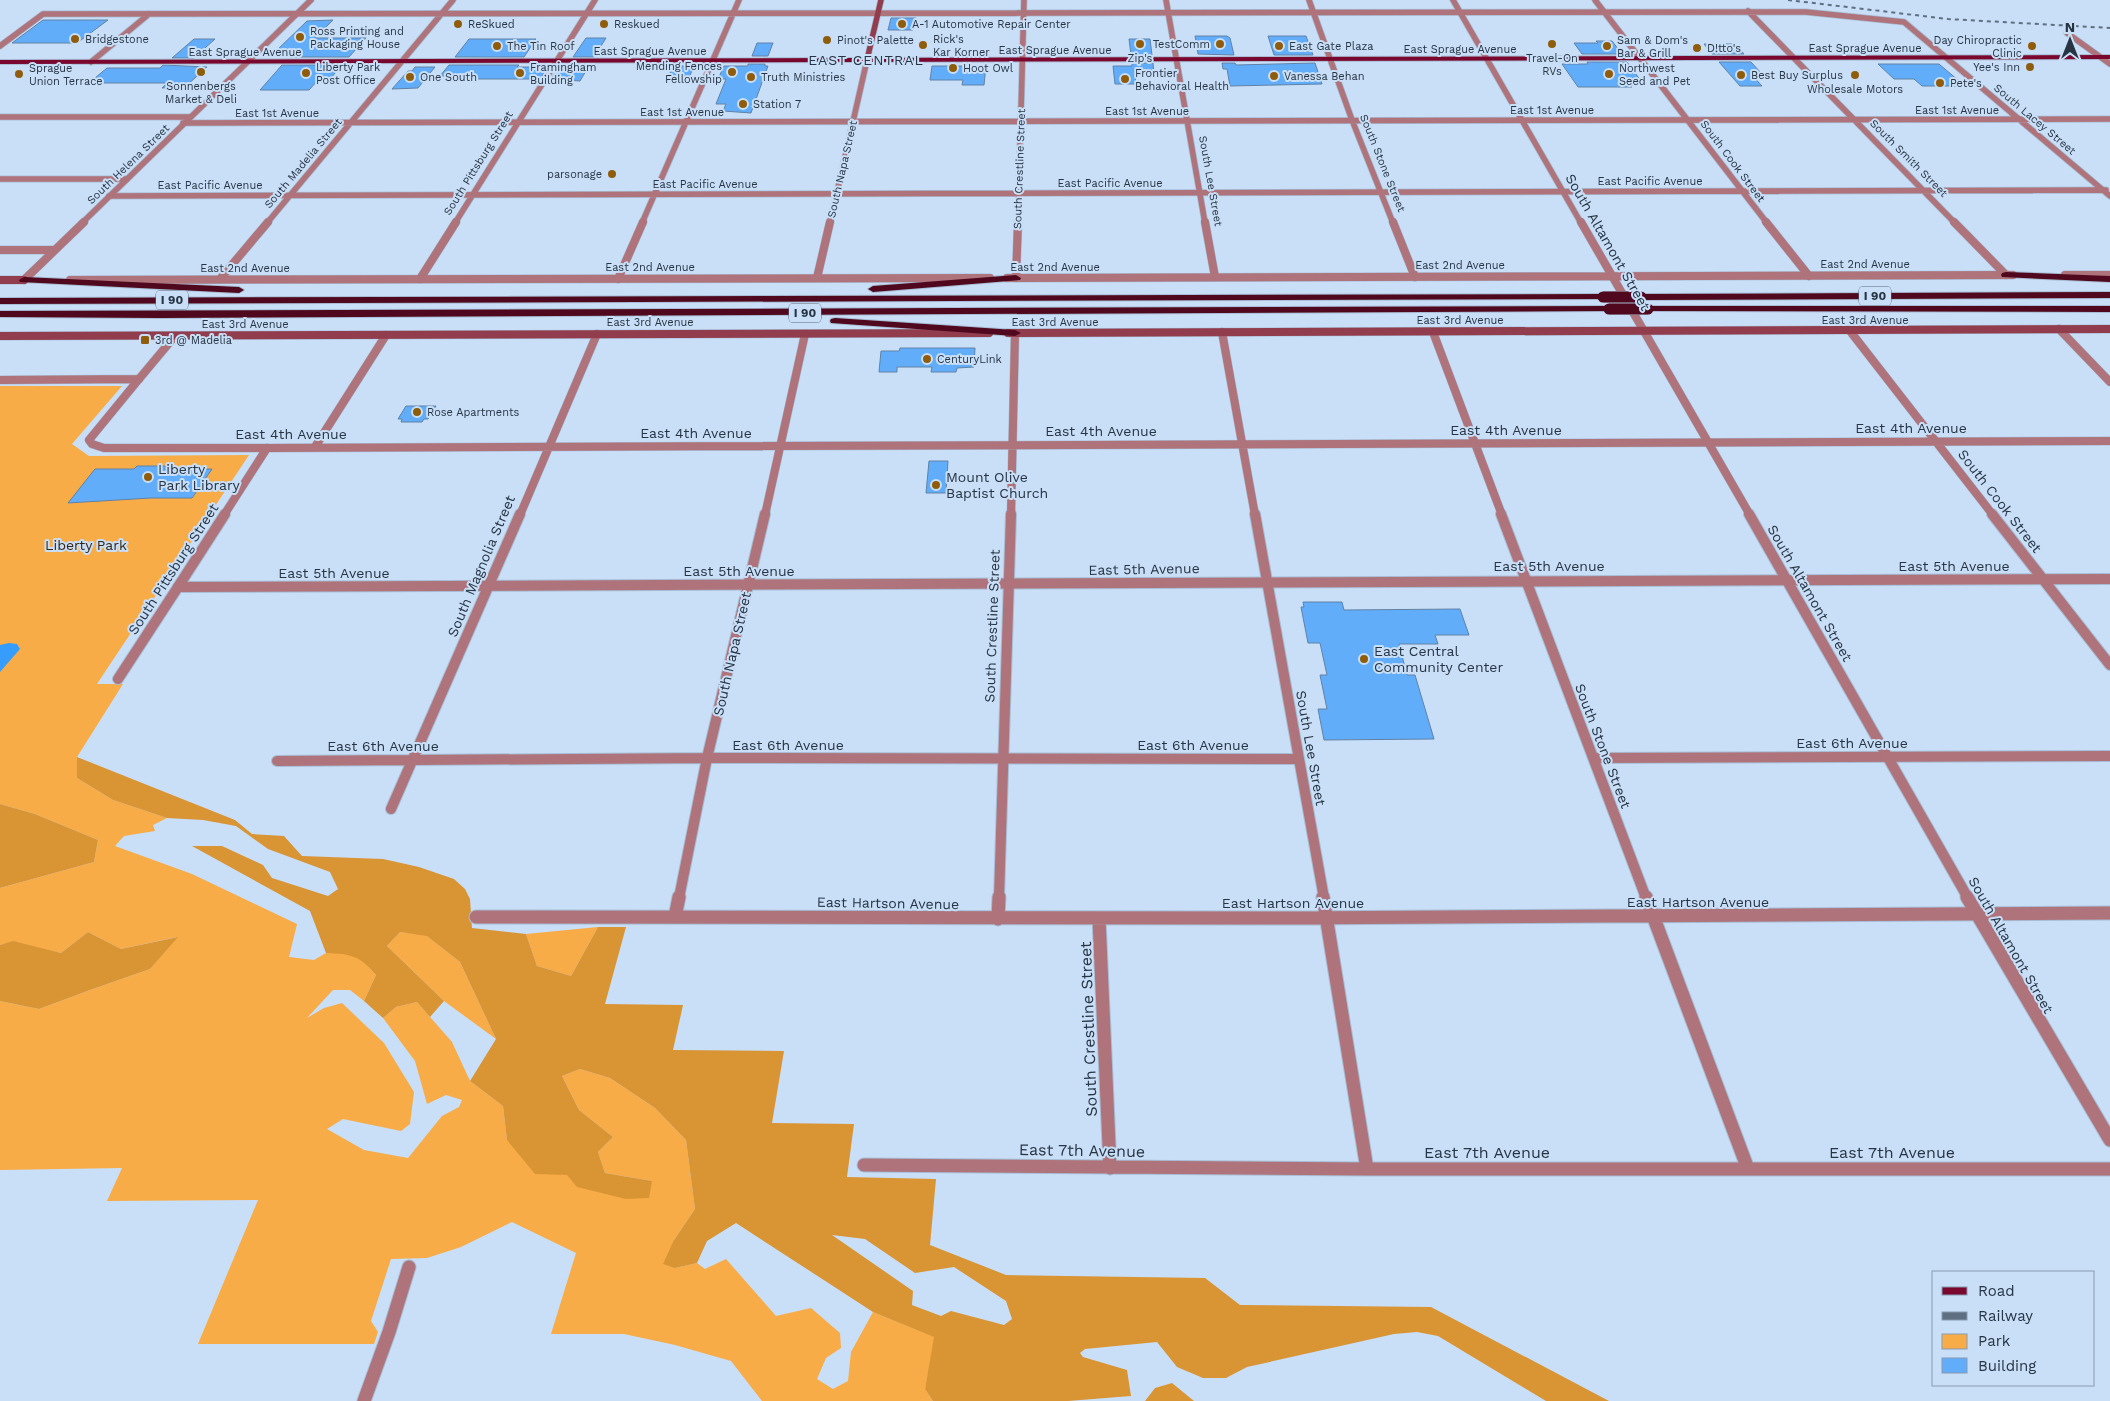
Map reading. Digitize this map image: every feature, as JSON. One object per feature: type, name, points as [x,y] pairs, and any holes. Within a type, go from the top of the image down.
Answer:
[{"type":"highway","points":[[2006,275],[2110,279]]},
{"type":"highway","points":[[730,298],[782,293],[870,290],[1016,278]]},
{"type":"highway","points":[[24,280],[264,291],[312,299]]},
{"type":"highway","name":"I 90","points":[[0,299],[2110,295]]},
{"type":"highway","name":"I 90","points":[[0,314],[2110,309]]},
{"type":"highway","points":[[709,313],[1014,333]]},
{"type":"highway","points":[[0,322],[160,315]]},
{"type":"main road","points":[[867,60],[881,0]]},
{"type":"main road","name":"East Sprague Avenue","points":[[0,62],[2110,57]]},
{"type":"main road","name":"East 2nd Avenue","points":[[0,280],[24,280]]},
{"type":"main road","name":"East 3rd Avenue","points":[[0,336],[2110,329]]},
{"type":"street","name":"South Helena Street","points":[[24,280],[310,0]]},
{"type":"street","name":"South Madelia Street","points":[[220,279],[453,0]]},
{"type":"street","name":"South Pittsburg Street","points":[[420,279],[595,0]]},
{"type":"street","points":[[618,279],[739,0]]},
{"type":"street","name":"South Crestline Street","points":[[1016,278],[1024,0]]},
{"type":"street","name":"South Lee Street","points":[[1166,0],[1215,277]]},
{"type":"street","name":"South Stone Street","points":[[1309,0],[1352,120],[1414,277]]},
{"type":"street","name":"South Altamont Street","points":[[1453,0],[1787,580],[1976,914],[2110,1140]]},
{"type":"street","name":"South Cook Street","points":[[1595,0],[1741,191],[1809,276]]},
{"type":"street","points":[[0,46],[43,14],[1748,11]]},
{"type":"street","name":"South Lacey Street","points":[[1748,11],[1806,12],[1904,22],[2020,120],[2107,190],[2110,196]]},
{"type":"street","name":"South Smith Street","points":[[1748,11],[2006,275]]},
{"type":"street","points":[[90,62],[150,14]]},
{"type":"street","points":[[2067,33],[2110,64]]},
{"type":"street","name":"South Napa Street","points":[[817,278],[867,60]]},
{"type":"street","points":[[0,117],[190,117]]},
{"type":"street","name":"East 1st Avenue","points":[[184,123],[2110,119]]},
{"type":"street","points":[[0,179],[127,179]]},
{"type":"street","name":"East Pacific Avenue","points":[[109,196],[2107,190]]},
{"type":"street","points":[[0,250],[54,250]]},
{"type":"street","name":"East 2nd Avenue","points":[[24,280],[2110,275]]},
{"type":"street","points":[[2059,330],[2110,382]]},
{"type":"street","name":"South Cook Street","points":[[1850,331],[2110,665]]},
{"type":"street","name":"South Lee Street","points":[[1222,332],[1327,918],[1367,1169]]},
{"type":"street","name":"South Stone Street","points":[[1433,332],[1748,1169]]},
{"type":"street","name":"South Crestline Street","points":[[998,919],[1010,584],[1014,333]]},
{"type":"street","name":"South Magnolia Street","points":[[392,809],[490,586],[597,334]]},
{"type":"street","name":"South Napa Street","points":[[675,917],[707,758],[749,585],[778,446],[805,334]]},
{"type":"street","points":[[315,447],[386,335]]},
{"type":"street","points":[[0,380],[139,380],[175,336]]},
{"type":"street","name":"East 4th Avenue","points":[[139,380],[89,440],[92,444],[104,448],[267,448],[2110,441]]},
{"type":"street","name":"South Pittsburg Street","points":[[118,679],[267,448]]},
{"type":"street","name":"East 5th Avenue","points":[[178,587],[2110,579]]},
{"type":"street","name":"East 6th Avenue","points":[[1594,758],[2110,756]]},
{"type":"street","name":"East 6th Avenue","points":[[277,761],[707,758],[1299,759]]},
{"type":"street","name":"East Hartson Avenue","points":[[476,917],[998,919],[1652,918],[2110,913]]},
{"type":"street","name":"South Crestline Street","points":[[1099,919],[1110,1168]]},
{"type":"street","name":"East 7th Avenue","points":[[864,1165],[1367,1169],[2110,1169]]},
{"type":"street","points":[[364,1401],[409,1267]]},
{"type":"green space","name":"Liberty Park","points":[[0,386],[122,386],[72,444],[89,456],[249,455],[97,684],[123,684],[77,757],[77,778],[113,800],[167,818],[153,825],[155,831],[124,836],[115,846],[192,874],[297,924],[289,957],[314,960],[326,953],[350,953],[365,963],[376,975],[364,1001],[350,990],[333,990],[307,1018],[324,1008],[342,1003],[384,1043],[414,1092],[410,1124],[401,1131],[343,1119],[327,1129],[364,1150],[408,1158],[442,1116],[459,1107],[462,1100],[446,1095],[427,1104],[415,1061],[383,1018],[396,1007],[417,1002],[452,1042],[470,1081],[503,1106],[507,1140],[567,1175],[652,1181],[605,1173],[598,1152],[613,1137],[579,1110],[562,1076],[580,1069],[610,1078],[655,1108],[686,1140],[695,1209],[674,1240],[675,1268],[697,1263],[705,1269],[726,1259],[776,1316],[811,1308],[840,1333],[841,1348],[826,1358],[817,1379],[833,1389],[848,1381],[851,1352],[873,1312],[935,1337],[925,1389],[933,1401],[762,1401],[731,1361],[675,1345],[624,1334],[551,1334],[576,1253],[512,1222],[461,1247],[427,1258],[391,1259],[371,1321],[378,1332],[374,1344],[198,1344],[258,1200],[107,1201],[122,1168],[0,1170],[0,1001],[39,1009],[150,969],[177,937],[121,949],[88,932],[61,953],[12,942],[0,945],[0,888],[94,862],[98,840],[35,814],[0,804]]},
{"type":"green space","points":[[598,927],[571,976],[537,966],[526,934]]},
{"type":"green space","points":[[400,932],[426,935],[460,962],[496,1039],[444,1001],[387,946]]},
{"type":"shaded area","points":[[77,757],[235,820],[252,834],[284,836],[302,856],[383,859],[419,867],[454,879],[465,889],[470,899],[472,928],[526,934],[537,966],[571,976],[598,927],[626,927],[605,1004],[683,1005],[673,1050],[784,1051],[772,1123],[854,1124],[847,1177],[936,1179],[930,1245],[1006,1275],[1205,1278],[1240,1305],[1431,1307],[1609,1401],[1546,1401],[1438,1336],[1417,1332],[1394,1334],[1247,1367],[1226,1378],[1203,1378],[1177,1367],[1157,1342],[1085,1349],[1080,1353],[1083,1357],[1127,1370],[1131,1396],[1068,1401],[933,1401],[925,1389],[934,1337],[873,1312],[736,1223],[707,1241],[697,1263],[675,1268],[663,1264],[674,1240],[695,1209],[686,1140],[655,1108],[610,1078],[580,1069],[562,1076],[579,1110],[613,1137],[598,1152],[605,1173],[652,1181],[649,1198],[626,1199],[577,1187],[567,1175],[535,1174],[507,1140],[503,1106],[470,1081],[496,1039],[460,962],[427,936],[400,932],[387,946],[444,1001],[430,1017],[417,1002],[396,1007],[383,1018],[364,1001],[376,975],[365,963],[354,957],[326,953],[310,911],[192,846],[222,846],[263,865],[272,878],[328,896],[338,889],[330,872],[268,849],[236,826],[203,820],[167,818],[113,800],[77,778]],"holes":[[[832,1235],[865,1239],[915,1273],[954,1267],[1006,1301],[1012,1319],[1004,1325],[951,1311],[941,1316],[912,1305],[913,1291]]]},
{"type":"shaded area","points":[[0,804],[35,814],[98,840],[94,862],[0,888]]},
{"type":"shaded area","points":[[88,932],[121,949],[178,937],[150,969],[39,1009],[0,1001],[0,945],[13,941],[61,953]]},
{"type":"shaded area","points":[[1172,1383],[1194,1401],[1145,1401],[1155,1388]]},
{"type":"water","points":[[17,644],[20,649],[0,672],[0,645]]},
{"type":"building","name":"A-1 Automotive Repair Center","points":[[891,18],[916,18],[913,30],[888,30]]},
{"type":"building","name":"Bridgestone","points":[[43,20],[108,20],[77,43],[12,43]]},
{"type":"building","name":"Ross Printing and Packaging House","points":[[333,20],[315,38],[366,38],[349,57],[290,57],[293,54],[273,54],[307,21]]},
{"type":"building","points":[[1195,36],[1227,36],[1230,38],[1234,55],[1198,54]]},
{"type":"building","points":[[1268,36],[1306,36],[1313,55],[1274,55]]},
{"type":"building","points":[[586,38],[606,38],[594,57],[573,57]]},
{"type":"building","points":[[194,39],[215,39],[194,58],[172,58]]},
{"type":"building","name":"The Tin Roof","points":[[469,39],[536,39],[524,57],[455,57]]},
{"type":"building","name":"Zip's","points":[[1129,39],[1150,39],[1152,55],[1131,55]]},
{"type":"building","points":[[1596,41],[1612,41],[1622,54],[1582,54],[1574,43],[1598,43]]},
{"type":"building","points":[[757,43],[773,43],[768,56],[752,56]]},
{"type":"building","points":[[1704,44],[1735,44],[1744,54],[1712,54]]},
{"type":"building","name":"Northwest Seed and Pet","points":[[1587,62],[1627,62],[1644,85],[1630,85],[1632,87],[1578,87],[1562,64],[1588,64]]},
{"type":"building","name":"Best Buy Surplus","points":[[1719,62],[1751,62],[1761,73],[1750,73],[1762,86],[1740,86]]},
{"type":"building","name":"Frontier Behavioral Health","points":[[1132,63],[1153,63],[1154,75],[1135,75],[1136,84],[1115,84],[1113,66],[1132,66]]},
{"type":"building","name":"Vanessa Behan","points":[[1222,63],[1235,63],[1236,65],[1315,63],[1322,84],[1230,86],[1227,69],[1223,69]]},
{"type":"building","points":[[590,64],[580,81],[551,79],[559,67]]},
{"type":"building","points":[[748,64],[765,64],[765,66],[768,66],[751,113],[723,111],[726,104],[716,104],[726,79],[718,79],[724,66],[748,66]]},
{"type":"building","points":[[1878,64],[1939,64],[1965,86],[1922,86],[1914,79],[1894,79]]},
{"type":"building","points":[[163,65],[207,67],[185,87],[162,88],[167,83],[89,83],[107,68],[160,68]]},
{"type":"building","name":"Liberty Park Post Office","points":[[282,65],[342,65],[330,79],[319,79],[309,90],[260,90]]},
{"type":"building","points":[[449,65],[548,67],[540,79],[466,79],[468,76],[440,76]]},
{"type":"building","points":[[673,66],[694,66],[688,80],[667,80]]},
{"type":"building","points":[[932,66],[986,66],[984,85],[962,85],[963,80],[930,80]]},
{"type":"building","name":"One South","points":[[415,67],[435,67],[418,88],[392,89],[408,71],[412,71]]},
{"type":"building","name":"CenturyLink","points":[[900,348],[975,348],[974,367],[957,368],[956,372],[931,372],[932,367],[897,367],[897,372],[879,372],[881,351],[899,351]]},
{"type":"building","name":"Rose Apartments","points":[[406,406],[436,406],[428,419],[424,419],[422,422],[401,422],[402,419],[398,419]]},
{"type":"building","name":"Mount Olive Baptist Church","points":[[929,461],[948,461],[946,493],[926,493]]},
{"type":"building","name":"Liberty Park Library","points":[[137,466],[167,466],[164,469],[212,469],[192,498],[151,498],[68,503],[95,469],[134,469]]},
{"type":"building","name":"East Central Community Center","points":[[1303,602],[1342,602],[1344,610],[1460,609],[1469,635],[1435,635],[1438,644],[1399,644],[1407,675],[1415,675],[1434,739],[1324,740],[1318,709],[1327,709],[1320,675],[1327,675],[1320,643],[1308,643],[1301,607],[1304,607]]},
{"type":"railway","points":[[1788,0],[1948,19],[2110,28]]},
{"type":"place","name":"ReSkued","points":[[458,24]]},
{"type":"place","name":"Reskued","points":[[604,24]]},
{"type":"place","name":"A-1 Automotive Repair Center","points":[[902,24]]},
{"type":"place","name":"Ross Printing and Packaging House","points":[[300,37]]},
{"type":"place","name":"Bridgestone","points":[[75,39]]},
{"type":"place","name":"Pinot's Palette","points":[[827,40]]},
{"type":"place","name":"Zip's","points":[[1140,44]]},
{"type":"place","name":"TestComm","points":[[1220,44]]},
{"type":"place","name":"Travel-On RVs","points":[[1552,44]]},
{"type":"place","name":"Rick's Kar Korner","points":[[923,45]]},
{"type":"place","name":"The Tin Roof","points":[[497,46]]},
{"type":"place","name":"East Gate Plaza","points":[[1279,46]]},
{"type":"place","name":"Sam & Dom's Bar & Grill","points":[[1607,46]]},
{"type":"place","name":"Day Chiropractic Clinic","points":[[2032,46]]},
{"type":"place","name":"D!tto's","points":[[1697,48]]},
{"type":"place","name":"Yee's Inn","points":[[2030,67]]},
{"type":"place","name":"Hoot Owl","points":[[953,68]]},
{"type":"place","name":"Sonnenbergs Market & Deli","points":[[201,72]]},
{"type":"place","name":"Mending Fences Fellowship","points":[[732,72]]},
{"type":"place","name":"Liberty Park Post Office","points":[[306,73]]},
{"type":"place","name":"Framingham Building","points":[[520,73]]},
{"type":"place","name":"Sprague Union Terrace","points":[[19,74]]},
{"type":"place","name":"Northwest Seed and Pet","points":[[1609,74]]},
{"type":"place","name":"Best Buy Surplus","points":[[1741,75]]},
{"type":"place","name":"Wholesale Motors","points":[[1855,75]]},
{"type":"place","name":"Vanessa Behan","points":[[1274,76]]},
{"type":"place","name":"One South","points":[[410,77]]},
{"type":"place","name":"Truth Ministries","points":[[751,77]]},
{"type":"place","name":"Frontier Behavioral Health","points":[[1125,79]]},
{"type":"place","name":"Pete's","points":[[1940,83]]},
{"type":"place","name":"Station 7","points":[[743,104]]},
{"type":"place","name":"parsonage","points":[[612,174]]},
{"type":"place","name":"3rd @ Madelia","points":[[145,340]]},
{"type":"place","name":"CenturyLink","points":[[927,359]]},
{"type":"place","name":"Rose Apartments","points":[[417,412]]},
{"type":"place","name":"Liberty Park Library","points":[[148,477]]},
{"type":"place","name":"Mount Olive Baptist Church","points":[[936,485]]},
{"type":"place","name":"East Central Community Center","points":[[1364,659]]},
{"type":"district","name":"EAST CENTRAL","points":[[866,60]]}]
